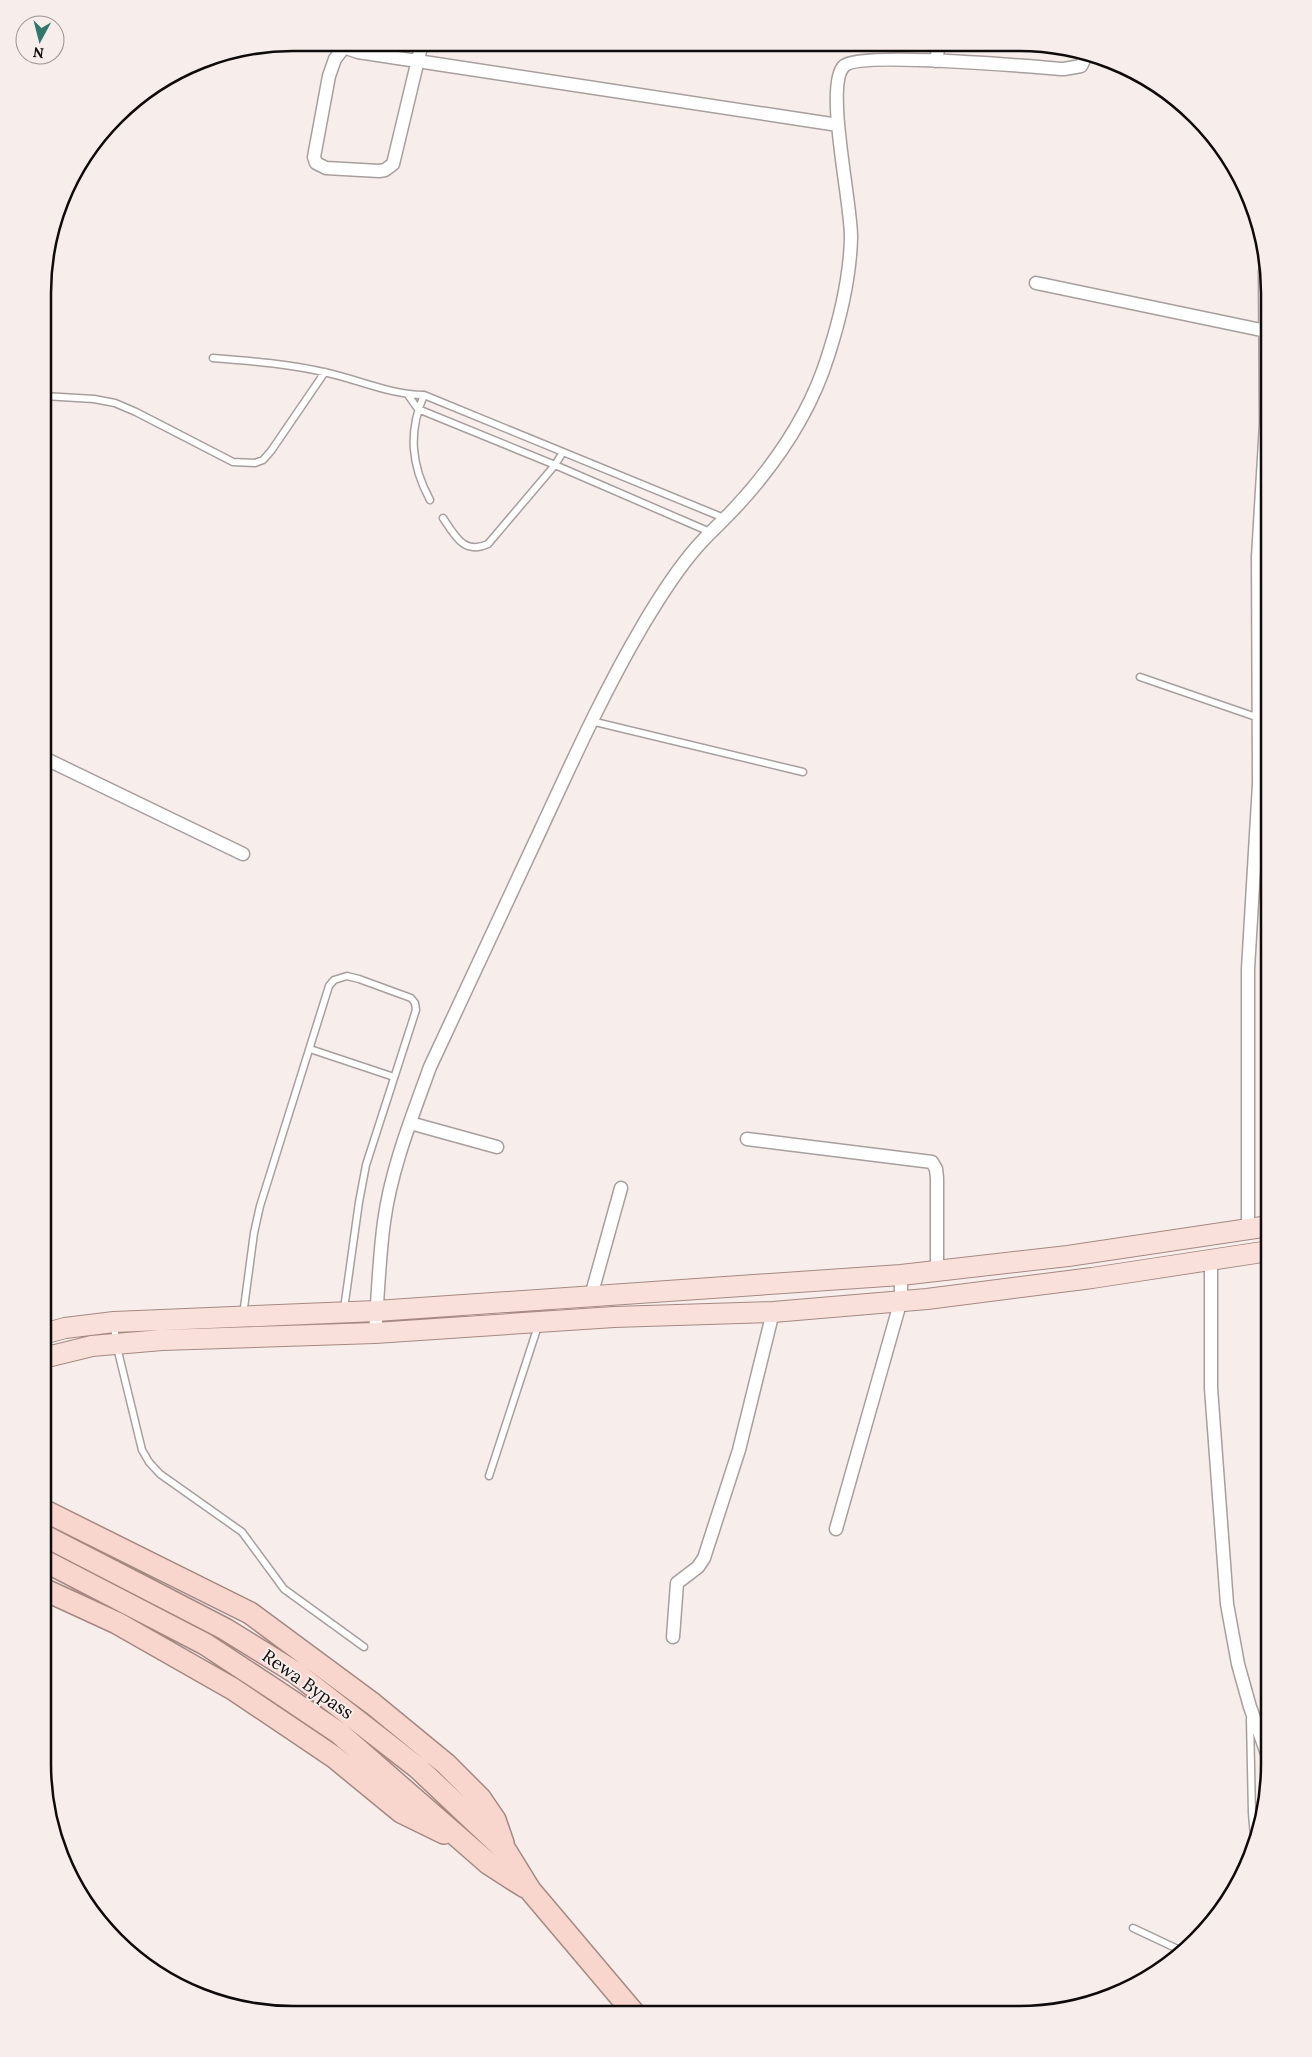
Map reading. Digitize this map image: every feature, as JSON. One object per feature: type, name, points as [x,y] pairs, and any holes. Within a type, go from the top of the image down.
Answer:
[{"type":"highway","points":[[51,1514],[250,1613],[374,1704],[446,1764],[480,1798],[495,1820],[506,1850]]},
{"type":"highway","name":"Rewa Bypass","points":[[51,1539],[225,1629],[296,1673],[418,1768],[461,1806],[506,1850],[530,1890],[628,2006]]},
{"type":"highway","name":"Rewa Bypass","points":[[51,1564],[204,1644],[339,1733],[406,1789],[490,1864],[530,1890]]},
{"type":"highway","points":[[51,1593],[117,1623],[233,1689],[334,1757],[401,1812],[469,1845]]},
{"type":"main road","points":[[51,1332],[65,1328],[114,1322],[344,1313],[754,1287],[901,1275],[1068,1256],[1257,1228]]},
{"type":"main road","points":[[51,1355],[64,1351],[116,1343],[250,1336],[375,1333],[539,1322],[773,1312],[901,1300],[1092,1278],[1261,1252]]},
{"type":"street","points":[[340,51],[332,64],[314,150],[316,163],[326,168],[379,171],[390,168],[395,157],[421,51]]},
{"type":"street","points":[[356,51],[838,125]]},
{"type":"street","points":[[936,61],[938,51]]},
{"type":"street","points":[[375,1333],[384,1220],[401,1151],[430,1067],[602,697],[667,586],[710,532],[784,448],[807,410],[828,356],[850,261],[851,233],[838,125],[836,86],[842,69],[846,64],[865,60],[936,61],[1064,69],[1081,66],[1084,60]]},
{"type":"street","points":[[1036,283],[1261,330]]},
{"type":"street","points":[[1257,1228],[1248,969],[1259,784],[1258,557],[1261,507]]},
{"type":"street","points":[[51,761],[242,854]]},
{"type":"street","points":[[410,1123],[496,1147]]},
{"type":"street","points":[[747,1139],[932,1162],[936,1169],[937,1178],[937,1271]]},
{"type":"street","points":[[591,1296],[621,1188]]},
{"type":"street","points":[[1211,1260],[1211,1388],[1221,1548],[1228,1612],[1238,1664],[1261,1737]]},
{"type":"street","points":[[836,1529],[901,1300],[901,1275]]},
{"type":"street","points":[[673,1637],[677,1583],[698,1567],[704,1558],[739,1450],[773,1312]]},
{"type":"lane","points":[[214,358],[278,364],[325,372],[408,395],[424,395],[724,518]]},
{"type":"lane","points":[[51,396],[94,399],[115,403],[234,462],[255,463],[263,460],[271,451],[325,372]]},
{"type":"lane","points":[[408,395],[418,410],[555,465],[710,532]]},
{"type":"lane","points":[[424,395],[418,410],[414,445],[415,468],[430,500]]},
{"type":"lane","points":[[443,518],[460,542],[466,546],[474,548],[488,544],[555,465],[563,452]]},
{"type":"lane","points":[[1140,677],[1260,718]]},
{"type":"lane","points":[[591,720],[803,772]]},
{"type":"lane","points":[[242,1318],[254,1233],[260,1206],[329,986],[339,977],[359,979],[403,994],[415,1003],[415,1017],[375,1132],[360,1193],[344,1313]]},
{"type":"lane","points":[[310,1049],[394,1078]]},
{"type":"lane","points":[[114,1322],[116,1343],[142,1450],[149,1462],[178,1488],[242,1532],[284,1589],[364,1647]]},
{"type":"lane","points":[[489,1476],[539,1322]]},
{"type":"lane","points":[[1250,1707],[1253,1825]]},
{"type":"lane","points":[[1133,1928],[1176,1948]]}]
